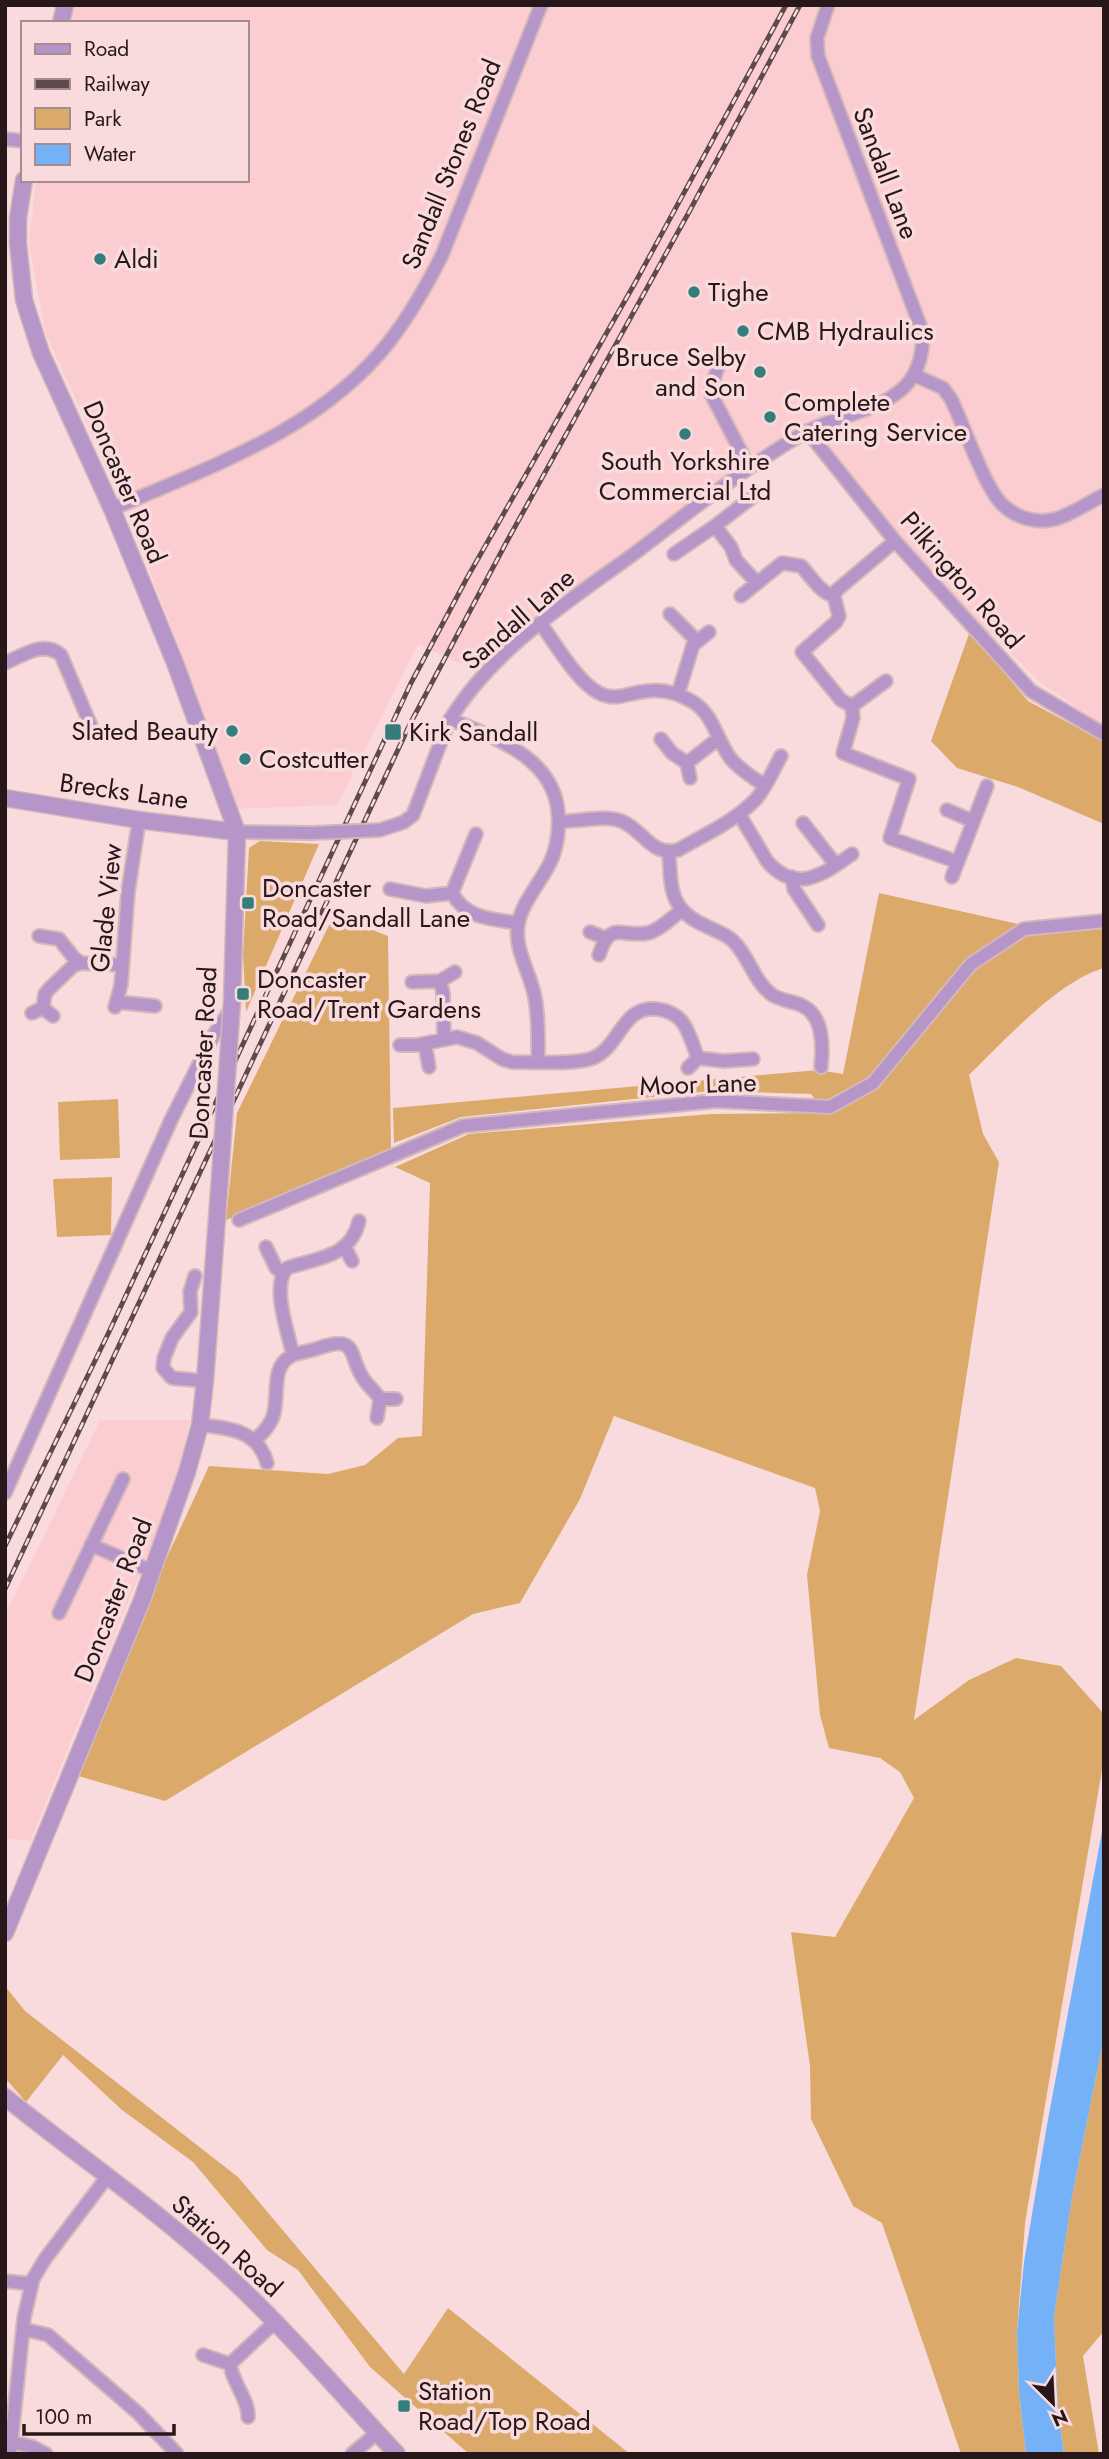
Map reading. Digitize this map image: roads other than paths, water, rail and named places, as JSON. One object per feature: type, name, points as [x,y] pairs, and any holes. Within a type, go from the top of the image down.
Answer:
[{"type":"street","name":"Sandall Stones Road","points":[[112,509],[254,448],[299,423],[333,398],[389,343],[427,285],[442,255],[541,5]]},
{"type":"street","name":"Sandall Lane","points":[[236,832],[312,834],[380,830],[404,822],[413,815],[450,719],[467,693],[540,623],[749,467],[807,431],[886,400],[901,390],[914,375],[923,351],[923,333],[818,56],[817,38],[828,5]]},
{"type":"street","name":"Doncaster Road","points":[[5,1933],[152,1571],[187,1472],[200,1425],[232,1005],[236,832],[175,663],[112,509],[41,353],[24,300],[18,244],[18,218],[24,182]]},
{"type":"street","points":[[719,367],[710,393],[749,467]]},
{"type":"street","points":[[914,375],[943,388],[951,399],[992,491],[1002,505],[1014,514],[1024,519],[1055,519],[1104,495]]},
{"type":"street","name":"Pilkington Road","points":[[807,431],[895,541],[1031,691],[1104,734]]},
{"type":"street","points":[[674,554],[755,495]]},
{"type":"street","points":[[715,526],[731,547],[736,560],[758,583]]},
{"type":"street","points":[[852,706],[841,700],[802,652],[836,622],[839,616],[834,596],[837,590],[895,541]]},
{"type":"street","points":[[741,596],[779,565],[798,564],[829,595],[834,596]]},
{"type":"street","points":[[670,614],[697,641]]},
{"type":"street","points":[[540,623],[583,680],[601,695],[612,697],[655,690],[678,694],[695,703],[707,716],[730,758],[765,786]]},
{"type":"street","points":[[678,694],[693,645],[709,632]]},
{"type":"street","points":[[5,663],[34,650],[54,649],[61,655],[91,726]]},
{"type":"street","points":[[852,706],[886,681]]},
{"type":"street","points":[[852,706],[853,718],[843,753],[909,779],[890,838],[958,862]]},
{"type":"street","points":[[450,719],[514,748],[528,758],[550,783],[557,800],[559,822],[551,860],[518,923],[520,951],[532,982],[536,1002],[538,1062]]},
{"type":"street","points":[[687,763],[719,737]]},
{"type":"street","points":[[661,739],[672,753],[687,763],[690,778]]},
{"type":"street","points":[[559,822],[611,819],[621,821],[659,850],[678,850],[739,814],[765,786],[781,756]]},
{"type":"street","points":[[951,877],[987,786]]},
{"type":"street","name":"Brecks Lane","points":[[5,798],[139,820],[236,832]]},
{"type":"street","points":[[947,810],[973,821]]},
{"type":"street","points":[[739,814],[767,861],[779,872],[792,877],[817,877],[852,854]]},
{"type":"street","name":"Glade View","points":[[139,820],[116,1005],[155,1006]]},
{"type":"street","points":[[803,824],[836,865]]},
{"type":"street","points":[[476,834],[452,893],[473,915],[518,923]]},
{"type":"street","points":[[669,852],[671,889],[681,911],[700,924],[734,940],[762,986],[773,996],[804,1006],[809,1011],[820,1028],[821,1066]]},
{"type":"street","points":[[792,877],[794,889],[818,925]]},
{"type":"street","points":[[390,888],[426,896],[452,893]]},
{"type":"street","points":[[590,932],[605,938],[619,932],[650,933],[681,911]]},
{"type":"street","name":"Moor Lane","points":[[239,1220],[463,1126],[716,1101],[830,1107],[873,1083],[971,964],[1014,934],[1024,929],[1104,922]]},
{"type":"street","points":[[39,936],[59,939],[81,963]]},
{"type":"street","points":[[599,956],[605,938]]},
{"type":"street","points":[[43,1012],[49,989],[73,967],[81,963],[122,965]]},
{"type":"street","points":[[412,982],[440,981],[455,972]]},
{"type":"street","points":[[440,981],[443,993],[444,1039]]},
{"type":"street","points":[[5,1493],[171,1120],[213,1036],[232,1005]]},
{"type":"street","points":[[400,1045],[425,1044],[457,1037],[477,1042],[502,1059],[512,1062],[591,1059],[603,1052],[618,1030],[639,1010],[645,1008],[675,1013],[682,1020],[698,1058]]},
{"type":"street","points":[[822,1043],[837,1044]]},
{"type":"street","points":[[425,1044],[429,1067]]},
{"type":"street","points":[[698,1058],[724,1061],[753,1059]]},
{"type":"street","points":[[688,1068],[698,1058]]},
{"type":"street","points":[[293,1355],[279,1292],[283,1273],[287,1268],[345,1247],[352,1240],[359,1221]]},
{"type":"street","points":[[266,1247],[276,1268],[283,1273]]},
{"type":"street","points":[[345,1247],[352,1262]]},
{"type":"street","points":[[195,1276],[190,1292],[191,1312],[172,1338],[163,1368],[172,1378],[205,1381]]},
{"type":"street","points":[[254,1440],[267,1429],[272,1419],[277,1375],[282,1365],[293,1355],[333,1344],[342,1343],[353,1350],[363,1378],[380,1399],[377,1418]]},
{"type":"street","points":[[380,1399],[396,1399]]},
{"type":"street","points":[[200,1425],[236,1430],[254,1440],[264,1452],[267,1463]]},
{"type":"street","points":[[59,1613],[123,1479]]},
{"type":"street","points":[[91,1545],[152,1571]]},
{"type":"street","name":"Station Road","points":[[5,2097],[173,2227],[225,2273],[275,2322],[397,2454]]},
{"type":"street","points":[[46,2454],[33,2447],[11,2448],[23,2329],[32,2284],[45,2259],[107,2177]]},
{"type":"street","points":[[5,2281],[32,2284]]},
{"type":"street","points":[[230,2364],[275,2322]]},
{"type":"street","points":[[23,2329],[48,2335],[138,2413],[177,2454]]},
{"type":"street","points":[[204,2355],[230,2364]]},
{"type":"street","points":[[230,2364],[248,2417]]},
{"type":"street","points":[[352,2454],[377,2433]]},
{"type":"water","points":[[1104,1821],[1104,2037],[1072,2197],[1054,2317],[1058,2411],[1064,2454],[1026,2454],[1019,2392],[1017,2332],[1024,2262]]},
{"type":"railway","points":[[5,1546],[108,1334],[411,683],[467,578],[635,283],[786,5]]},
{"type":"railway","points":[[5,1589],[410,724],[800,5]]},
{"type":"place","name":"Aldi","points":[[100,259]]},
{"type":"place","name":"Tighe","points":[[694,292]]},
{"type":"place","name":"CMB Hydraulics","points":[[743,331]]},
{"type":"place","name":"Bruce Selby and Son","points":[[760,372]]},
{"type":"place","name":"Complete Catering Service","points":[[770,417]]},
{"type":"place","name":"South Yorkshire Commercial Ltd","points":[[685,434]]},
{"type":"place","name":"Slated Beauty","points":[[232,731]]},
{"type":"place","name":"Kirk Sandall","points":[[393,732]]},
{"type":"place","name":"Costcutter","points":[[245,759]]},
{"type":"place","name":"Doncaster Road/Sandall Lane","points":[[248,903]]},
{"type":"place","name":"Doncaster Road/Trent Gardens","points":[[243,994]]},
{"type":"place","name":"Station Road/Top Road","points":[[404,2406]]}]
